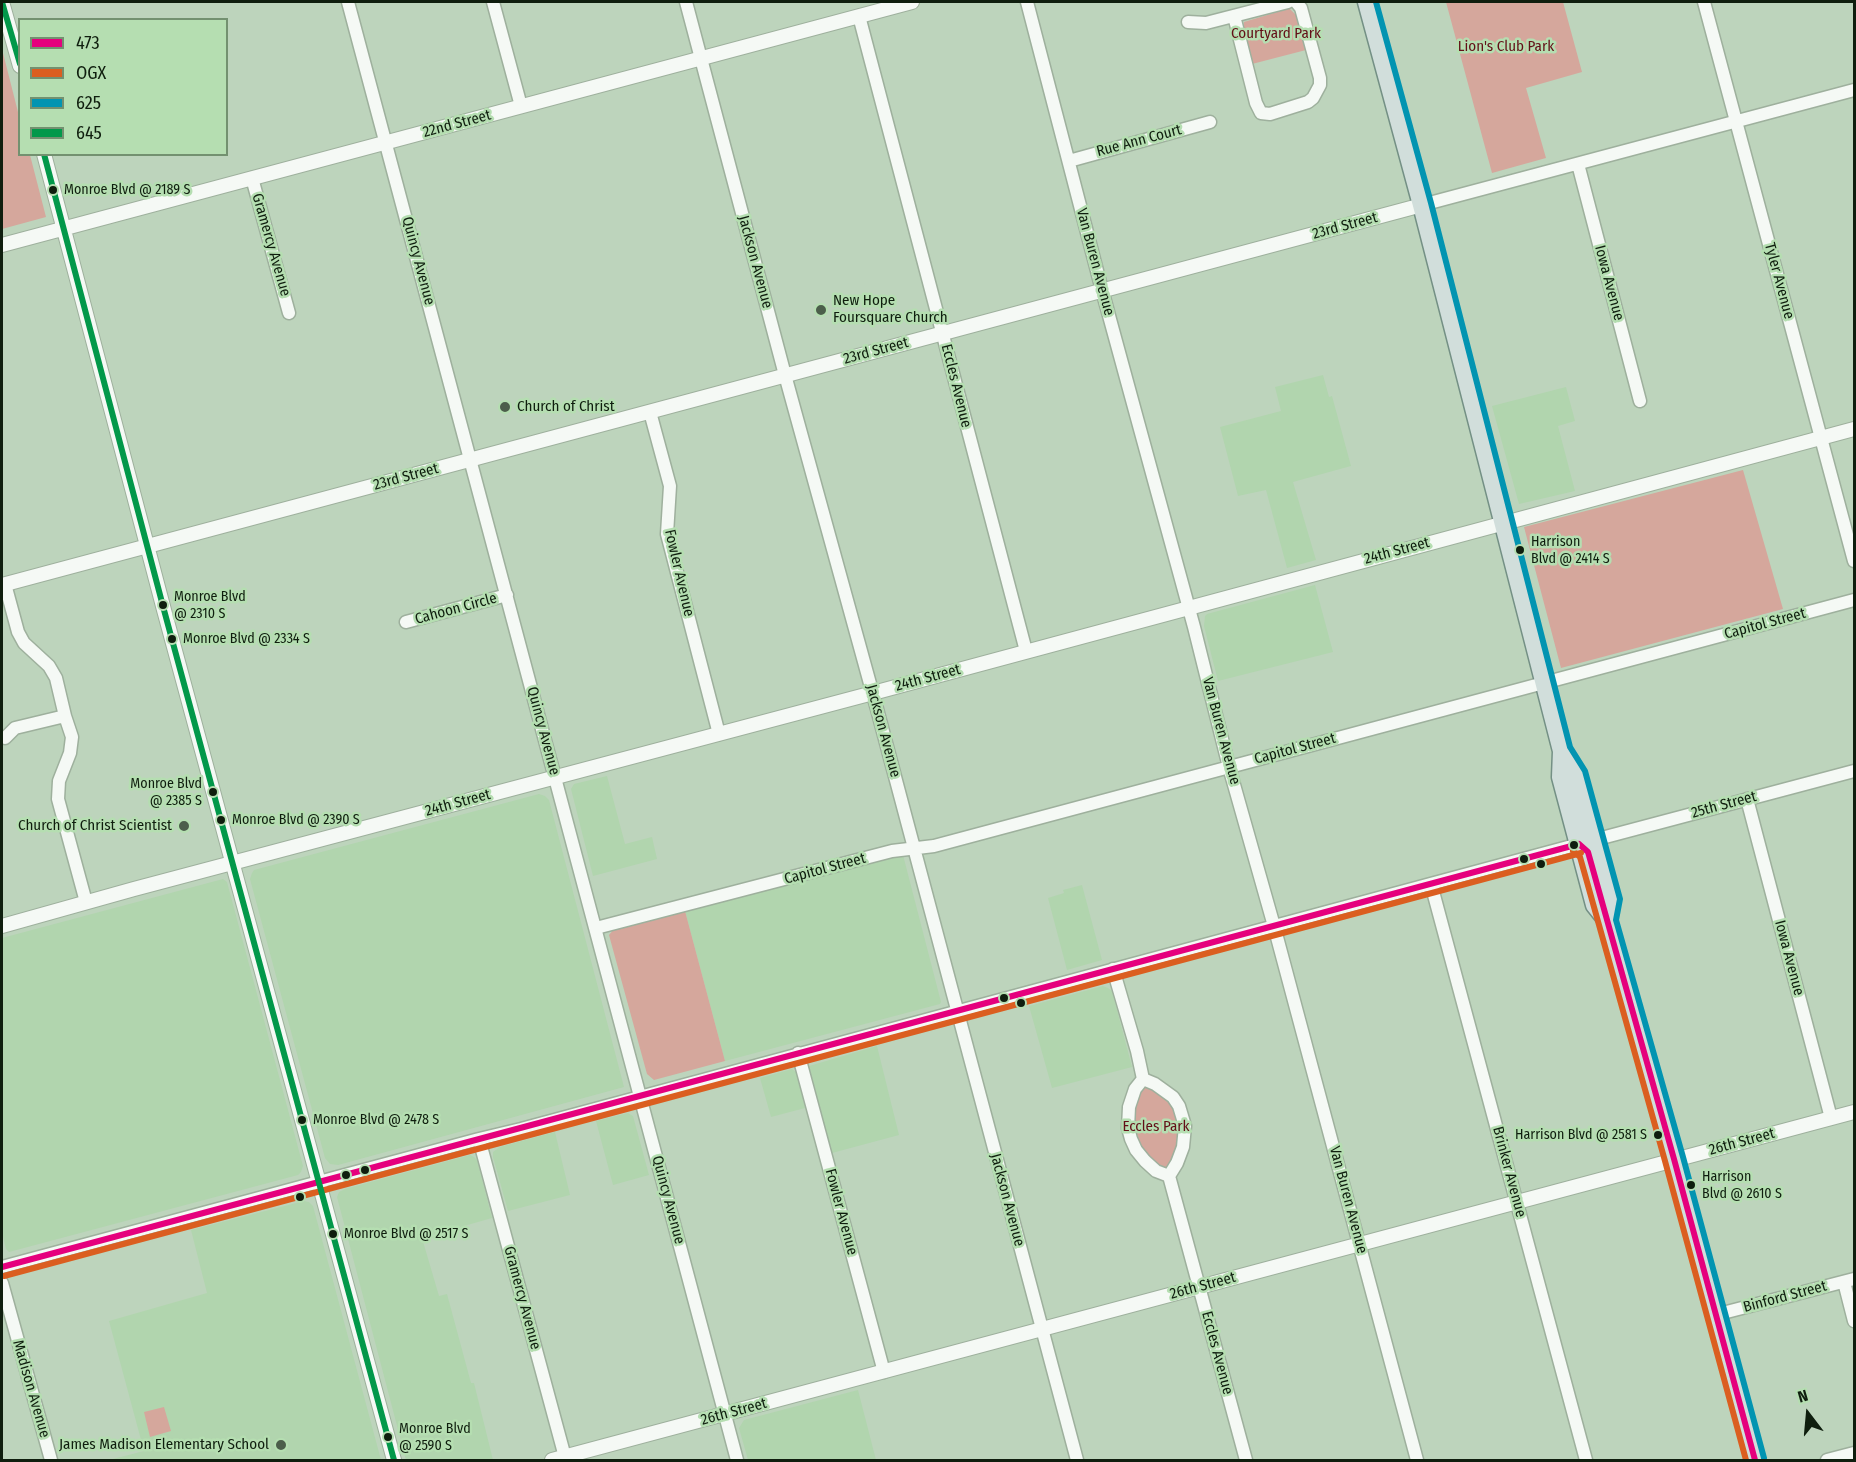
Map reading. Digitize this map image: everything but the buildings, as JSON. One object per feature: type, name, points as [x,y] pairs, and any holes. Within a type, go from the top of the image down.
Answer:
[{"type":"main road","points":[[1367,2],[1422,206],[1562,751],[1561,777],[1611,901],[1607,920],[1755,1461]]},
{"type":"street","points":[[2,2],[18,59]]},
{"type":"street","name":"Quincy Avenue","points":[[348,2],[737,1461]]},
{"type":"street","points":[[493,2],[521,106]]},
{"type":"street","name":"Jackson Avenue","points":[[686,2],[1077,1461]]},
{"type":"street","name":"22nd Street","points":[[2,245],[912,2]]},
{"type":"street","name":"Van Buren Avenue","points":[[1027,2],[1102,290],[1189,608],[1229,767],[1418,1461]]},
{"type":"street","points":[[1188,22],[1206,23],[1268,4],[1288,2]]},
{"type":"street","points":[[1234,16],[1256,103],[1261,113],[1270,114],[1308,102],[1320,85],[1301,8],[1296,2]]},
{"type":"street","name":"Tyler Avenue","points":[[1704,2],[1854,561]]},
{"type":"street","name":"Eccles Avenue","points":[[859,16],[1026,651]]},
{"type":"street","name":"23rd Street","points":[[3,584],[1854,90]]},
{"type":"street","name":"Rue Ann Court","points":[[1069,161],[1210,122]]},
{"type":"street","points":[[45,156],[147,546],[394,1461]]},
{"type":"street","name":"Iowa Avenue","points":[[1578,164],[1640,401]]},
{"type":"street","name":"Gramercy Avenue","points":[[252,178],[289,313]]},
{"type":"street","name":"Fowler Avenue","points":[[650,411],[670,486],[666,534],[720,734]]},
{"type":"street","name":"24th Street","points":[[2,926],[233,862],[720,734],[1854,429]]},
{"type":"street","points":[[3,584],[18,632],[24,643],[49,666],[56,678],[72,737],[70,753],[59,781],[58,798],[86,902]]},
{"type":"street","name":"Cahoon Circle","points":[[406,622],[507,595]]},
{"type":"street","name":"Capitol Street","points":[[596,928],[892,851],[934,846],[1854,600]]},
{"type":"street","points":[[5,738],[15,728],[65,716]]},
{"type":"street","name":"25th Street","points":[[2,1267],[1854,771]]},
{"type":"street","name":"Iowa Avenue","points":[[1747,799],[1831,1118]]},
{"type":"street","name":"Brinker Avenue","points":[[1431,884],[1586,1461]]},
{"type":"street","points":[[1113,969],[1143,1079]]},
{"type":"street","name":"Fowler Avenue","points":[[798,1053],[884,1372]]},
{"type":"street","points":[[1143,1079],[1155,1084],[1173,1097],[1179,1106],[1185,1126],[1183,1147],[1169,1176],[1156,1171],[1145,1161],[1136,1150],[1128,1128],[1129,1107],[1135,1089],[1143,1079]]},
{"type":"street","name":"26th Street","points":[[566,1458],[1854,1112]]},
{"type":"street","name":"Gramercy Avenue","points":[[479,1139],[566,1458]]},
{"type":"street","name":"Eccles Avenue","points":[[1169,1176],[1246,1461]]},
{"type":"street","points":[[1849,1280],[1854,1321]]},
{"type":"street","name":"Binford Street","points":[[1715,1315],[1849,1280]]},
{"type":"street","name":"Madison Avenue","points":[[2,1283],[51,1461]]},
{"type":"street","points":[[1827,1461],[1854,1453]]},
{"type":"shaded area","points":[[1323,375],[1329,397],[1332,396],[1351,466],[1293,482],[1316,560],[1287,568],[1266,490],[1238,496],[1220,427],[1281,411],[1275,387]]},
{"type":"shaded area","points":[[1566,387],[1575,421],[1558,426],[1575,491],[1519,504],[1492,406]]},
{"type":"shaded area","points":[[1315,585],[1333,652],[1218,681],[1204,626],[1207,614]]},
{"type":"shaded area","points":[[607,776],[625,844],[652,837],[657,859],[593,876],[571,789],[574,784]]},
{"type":"shaded area","points":[[539,794],[549,800],[624,1087],[338,1165],[330,1164],[325,1158],[250,879],[252,873],[254,870]]},
{"type":"shaded area","points":[[903,855],[940,1004],[725,1061],[685,911]]},
{"type":"shaded area","points":[[223,879],[227,882],[303,1166],[301,1172],[298,1175],[9,1252],[6,1249],[2,1232],[2,938]]},
{"type":"shaded area","points":[[1082,885],[1102,960],[1067,970],[1048,898],[1064,893],[1063,890]]},
{"type":"shaded area","points":[[1103,986],[1112,991],[1132,1067],[1052,1088],[1029,1006]]},
{"type":"shaded area","points":[[877,1046],[899,1135],[832,1153],[809,1066]]},
{"type":"shaded area","points":[[792,1069],[796,1072],[805,1108],[771,1117],[760,1078]]},
{"type":"shaded area","points":[[628,1113],[633,1116],[649,1175],[613,1185],[596,1121]]},
{"type":"shaded area","points":[[555,1132],[570,1195],[508,1211],[493,1152],[500,1147]]},
{"type":"shaded area","points":[[470,1155],[477,1160],[492,1218],[422,1238],[439,1296],[447,1294],[471,1383],[474,1383],[493,1460],[406,1460],[337,1197],[339,1192],[345,1189]]},
{"type":"shaded area","points":[[304,1201],[313,1206],[381,1460],[109,1460],[144,1451],[109,1321],[207,1293],[191,1230]]},
{"type":"shaded area","points":[[858,1390],[876,1460],[748,1460],[739,1428],[744,1420]]},
{"type":"green space","name":"Lion's Club Park","points":[[1446,2],[1563,2],[1582,72],[1526,88],[1546,158],[1492,173]]},
{"type":"green space","name":"Courtyard Park","points":[[1287,9],[1296,15],[1306,50],[1252,64],[1243,28],[1244,22]]},
{"type":"green space","points":[[2,49],[18,112],[18,156],[30,156],[46,217],[2,229]]},
{"type":"green space","points":[[1743,470],[1783,609],[1561,668],[1524,527]]},
{"type":"green space","points":[[685,911],[725,1061],[654,1080],[647,1074],[609,935],[614,929]]},
{"type":"green space","name":"Eccles Park","points":[[1146,1085],[1155,1088],[1169,1100],[1177,1116],[1181,1135],[1170,1166],[1166,1169],[1153,1164],[1133,1131],[1132,1111],[1140,1092]]},
{"type":"green space","points":[[164,1407],[171,1431],[150,1437],[144,1412]]},
{"type":"transit line","name":"645","points":[[2,2],[18,57]]},
{"type":"transit line","name":"625","points":[[1376,2],[1431,203],[1570,747],[1585,771],[1620,899],[1616,920],[1764,1458]]},
{"type":"transit line","name":"645","points":[[45,156],[164,610],[394,1460]]},
{"type":"transit line","name":"473","points":[[1579,844],[1588,852],[1755,1460]]},
{"type":"transit line","name":"473","points":[[2,1267],[1579,844]]},
{"type":"transit line","name":"OGX","points":[[1573,851],[1580,857],[1746,1460]]},
{"type":"transit line","name":"OGX","points":[[4,1276],[1581,853]]},
{"type":"place","name":"Monroe Blvd @ 2189 S","points":[[53,190]]},
{"type":"place","name":"New Hope Foursquare Church","points":[[821,310]]},
{"type":"place","name":"Church of Christ","points":[[505,407]]},
{"type":"place","name":"Harrison Blvd @ 2414 S","points":[[1520,550]]},
{"type":"place","name":"Monroe Blvd @ 2310 S","points":[[163,605]]},
{"type":"place","name":"Monroe Blvd @ 2334 S","points":[[172,639]]},
{"type":"place","name":"Monroe Blvd @ 2385 S","points":[[213,792]]},
{"type":"place","name":"Monroe Blvd @ 2390 S","points":[[221,820]]},
{"type":"place","name":"Church of Christ Scientist","points":[[184,826]]},
{"type":"place","name":"Monroe Blvd @ 2478 S","points":[[302,1120]]},
{"type":"place","name":"Harrison Blvd @ 2581 S","points":[[1658,1135]]},
{"type":"place","name":"Harrison Blvd @ 2610 S","points":[[1691,1185]]},
{"type":"place","name":"Monroe Blvd @ 2517 S","points":[[333,1234]]},
{"type":"place","name":"Monroe Blvd @ 2590 S","points":[[388,1437]]},
{"type":"place","name":"James Madison Elementary School","points":[[281,1445]]}]
